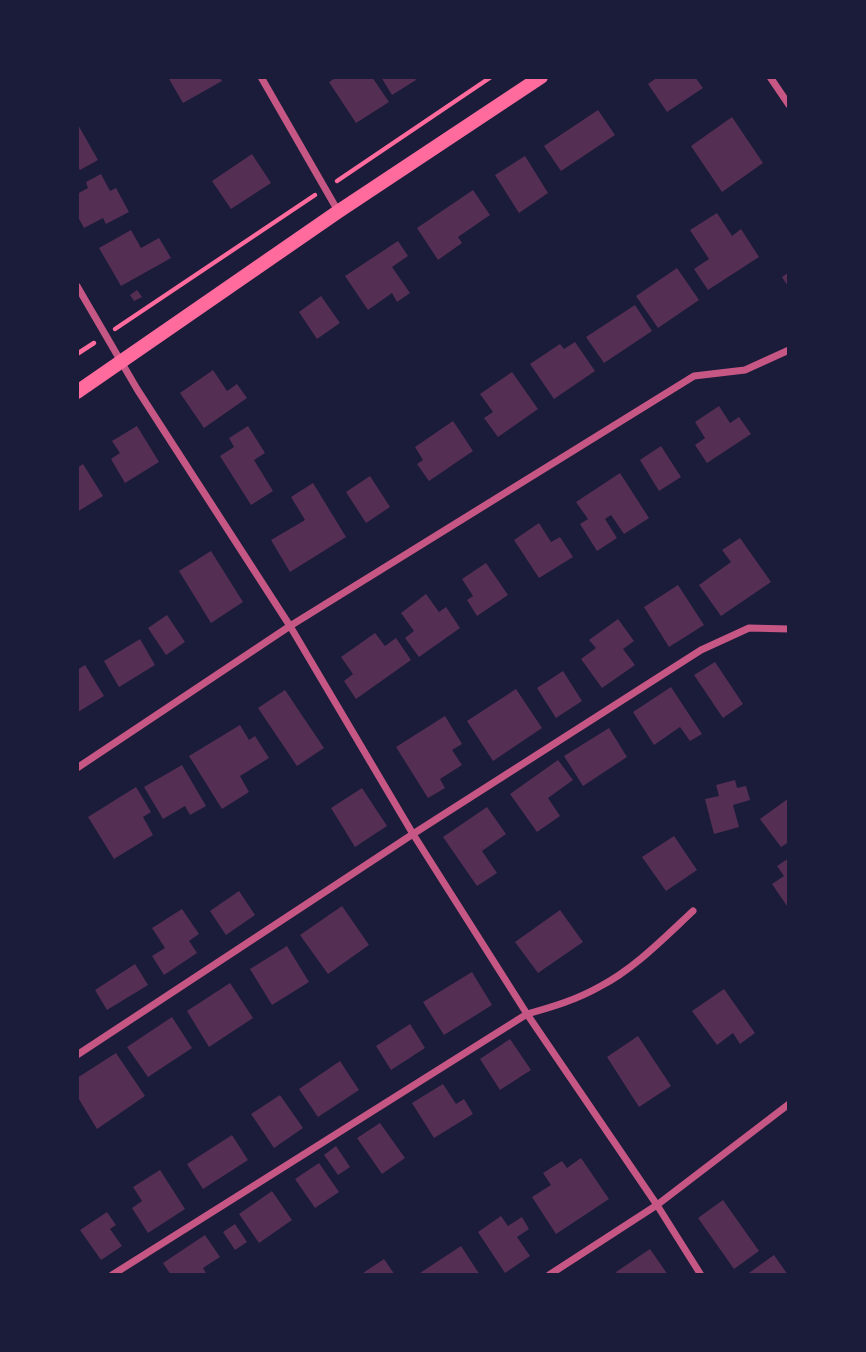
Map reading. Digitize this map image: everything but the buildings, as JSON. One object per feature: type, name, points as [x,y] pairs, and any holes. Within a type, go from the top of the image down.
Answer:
[{"type":"main road","points":[[77,392],[339,211],[541,77]]},
{"type":"street","points":[[261,77],[339,211]]},
{"type":"street","points":[[770,77],[789,105]]},
{"type":"street","points":[[77,286],[144,401],[290,626],[413,834],[527,1014],[657,1205],[701,1275]]},
{"type":"street","points":[[77,768],[290,626],[694,376],[745,370],[789,350]]},
{"type":"street","points":[[77,1055],[413,834],[701,650],[749,628],[789,629]]},
{"type":"street","points":[[112,1275],[527,1014],[571,1000],[601,986],[638,960],[693,911]]},
{"type":"street","points":[[548,1275],[657,1205],[789,1104]]},
{"type":"path","points":[[77,354],[491,77]]}]
